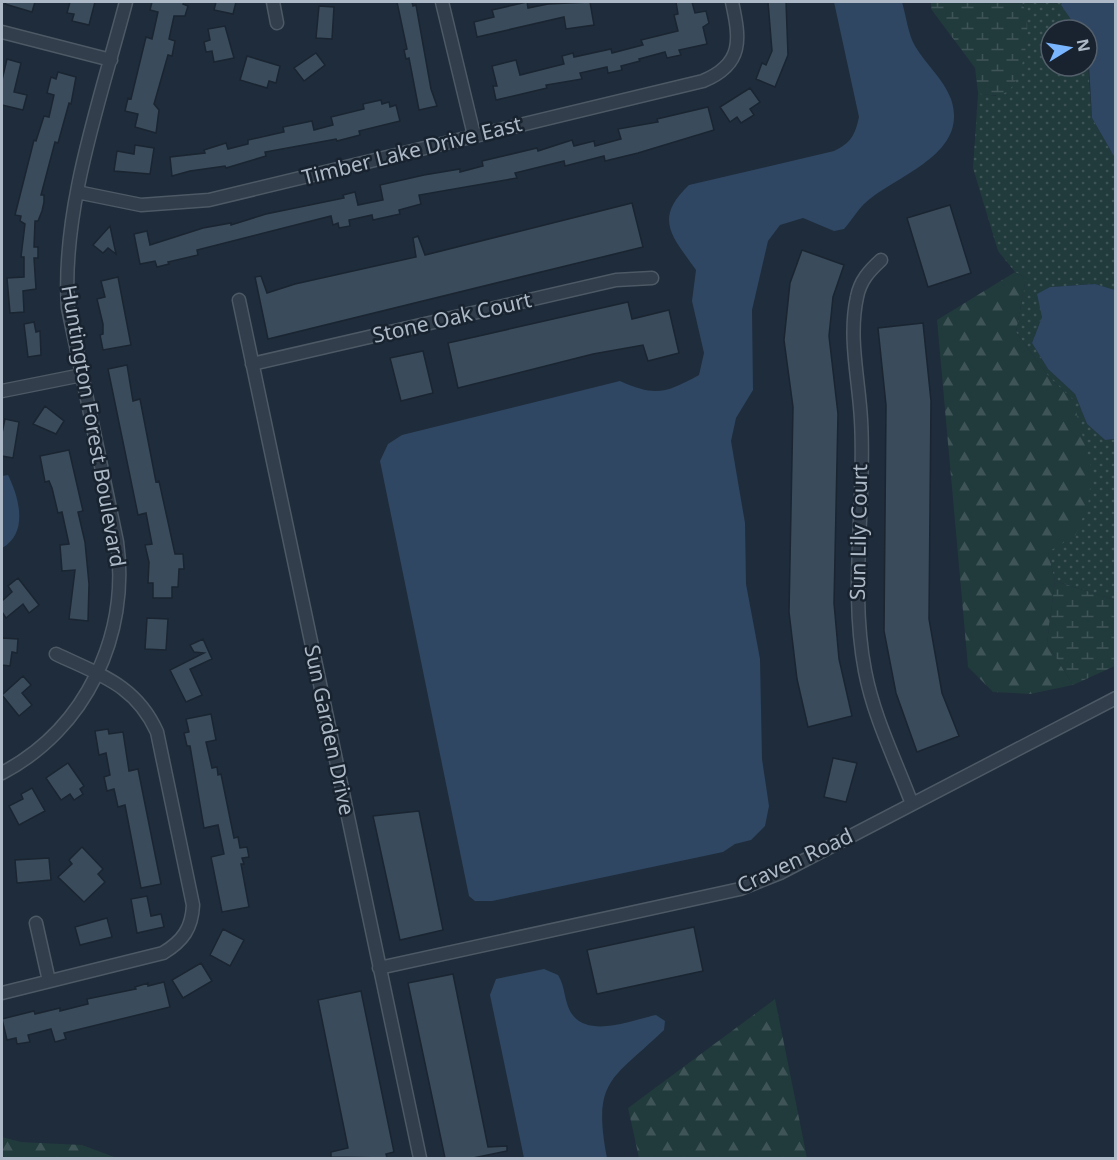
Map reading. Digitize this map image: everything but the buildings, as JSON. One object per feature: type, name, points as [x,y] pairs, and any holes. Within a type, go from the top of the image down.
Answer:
[{"type":"street","name":"Huntington Forest Boulevard","points":[[2,773],[31,755],[64,726],[97,674],[114,630],[119,596],[119,558],[68,308],[66,278],[77,192],[126,2]]},
{"type":"street","points":[[273,2],[277,23]]},
{"type":"street","points":[[442,2],[474,135]]},
{"type":"street","name":"Timber Lake Drive East","points":[[77,192],[141,205],[209,200],[703,81],[723,70],[735,54],[738,35],[732,2]]},
{"type":"street","points":[[2,32],[111,60]]},
{"type":"street","name":"Sun Lily Court","points":[[881,260],[866,273],[857,297],[853,342],[861,421],[858,613],[865,670],[880,728],[912,804]]},
{"type":"street","name":"Stone Oak Court","points":[[252,364],[616,280],[652,278]]},
{"type":"street","name":"Sun Garden Drive","points":[[239,300],[420,1158]]},
{"type":"street","points":[[2,391],[82,375]]},
{"type":"street","points":[[2,993],[163,953],[182,939],[189,929],[193,904],[157,732],[149,714],[125,689],[56,654]]},
{"type":"street","name":"Craven Road","points":[[379,968],[740,889],[780,873],[1116,698]]},
{"type":"street","points":[[36,923],[49,981]]},
{"type":"green space","points":[[931,2],[1021,2],[1027,21],[1024,59],[1015,82],[1007,92],[999,95],[978,93],[975,68],[931,9]]},
{"type":"green space","points":[[1021,2],[1062,2],[1061,5],[1070,18],[1039,18],[1039,78],[1089,78],[1092,118],[1115,158],[1115,290],[1094,284],[1050,287],[1032,343],[1048,369],[1075,394],[1087,424],[1105,440],[1115,439],[1115,600],[1055,581],[1048,552],[1073,400],[1049,377],[1016,332],[1026,278],[1015,272],[998,251],[973,168],[978,93],[996,96],[1024,5]]},
{"type":"green space","points":[[1015,272],[1026,278],[1016,332],[1049,377],[1073,400],[1092,471],[1088,505],[1075,536],[1048,552],[1055,581],[1047,643],[1073,685],[1030,694],[993,692],[968,667],[937,320]]},
{"type":"green space","points":[[1055,581],[1115,600],[1115,666],[1073,685],[1047,643]]},
{"type":"green space","points":[[775,999],[807,1158],[639,1158],[628,1108]]},
{"type":"green space","points":[[2,1137],[21,1142],[82,1145],[117,1158],[2,1158]]},
{"type":"water","points":[[834,2],[902,2],[913,41],[919,53],[948,91],[954,118],[950,135],[940,149],[926,162],[877,193],[864,204],[844,229],[834,231],[803,218],[780,225],[768,241],[752,310],[753,390],[736,418],[731,441],[745,523],[746,584],[760,659],[762,759],[769,806],[765,826],[751,840],[735,844],[723,852],[492,901],[475,901],[469,896],[380,461],[388,444],[402,435],[620,381],[643,389],[661,391],[678,386],[699,375],[704,353],[692,301],[696,270],[670,228],[669,218],[672,208],[689,185],[834,151],[845,145],[851,138],[859,117]]},
{"type":"water","points":[[1062,2],[1115,2],[1115,158],[1092,118],[1090,78],[1099,78],[1099,18],[1070,18],[1061,5]]},
{"type":"water","points":[[1095,284],[1115,290],[1115,439],[1105,440],[1087,424],[1075,394],[1048,369],[1032,343],[1042,317],[1037,294],[1050,287]]},
{"type":"water","points":[[8,475],[16,494],[19,524],[16,533],[2,548],[2,476]]},
{"type":"water","points":[[544,969],[558,975],[570,1011],[577,1020],[587,1025],[610,1026],[656,1015],[665,1021],[664,1030],[610,1083],[602,1112],[607,1158],[524,1158],[490,995],[496,979]]}]
